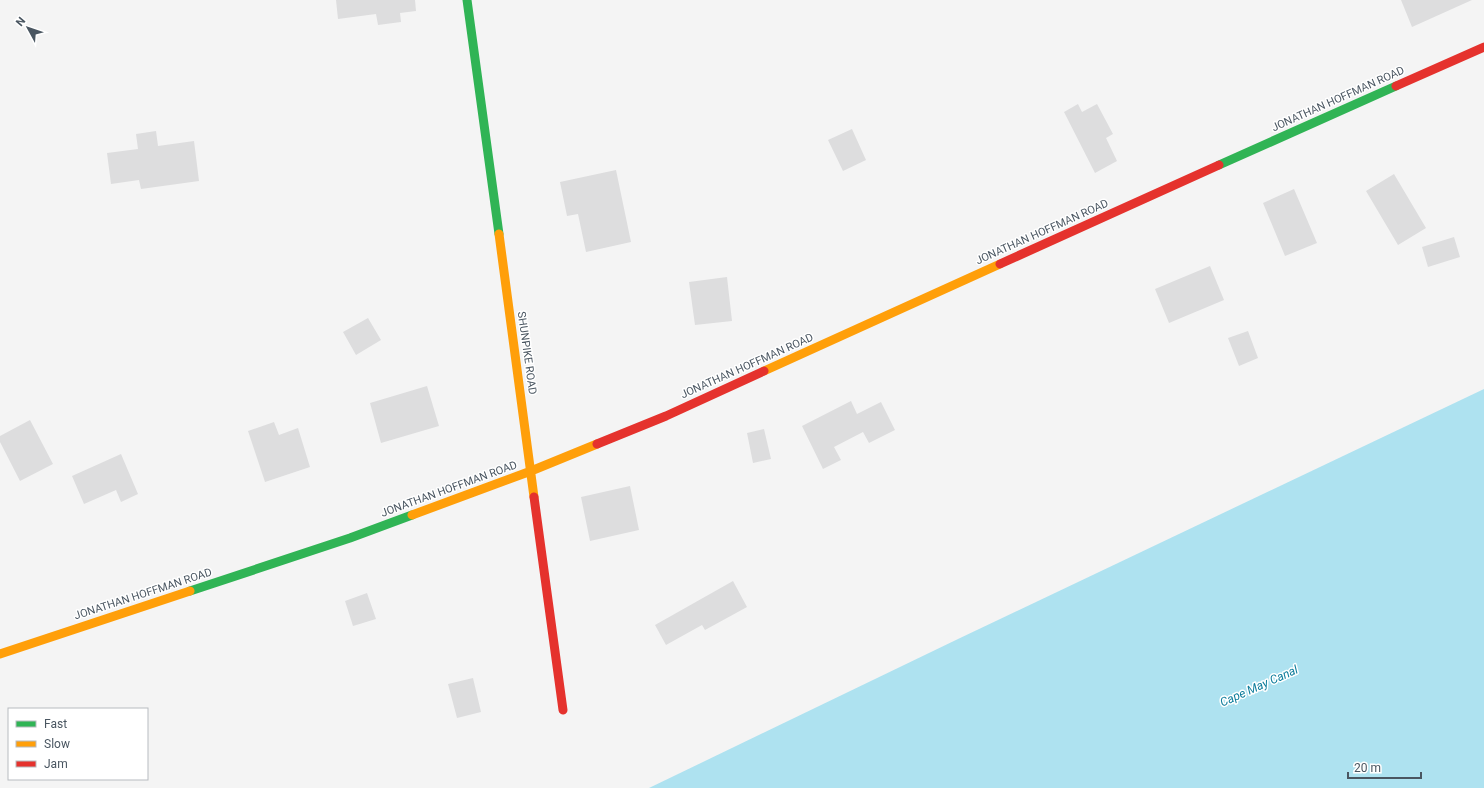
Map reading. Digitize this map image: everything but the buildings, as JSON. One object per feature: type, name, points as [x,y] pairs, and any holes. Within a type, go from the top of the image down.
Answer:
[{"type":"street","name":"SHUNPIKE ROAD","points":[[467,0],[563,710]]},
{"type":"street","name":"JONATHAN HOFFMAN ROAD","points":[[0,654],[350,538],[531,471],[674,412],[1083,226],[1484,47]]},
{"type":"water","name":"Cape May Canal","points":[[1484,389],[1484,788],[649,788],[958,639]]},
{"type":"traffic: fast","points":[[467,0],[499,234]]},
{"type":"traffic: fast","points":[[1219,165],[1396,86]]},
{"type":"traffic: fast","points":[[190,591],[350,538],[412,515]]},
{"type":"traffic: slow","points":[[499,234],[534,497]]},
{"type":"traffic: slow","points":[[764,371],[1000,264]]},
{"type":"traffic: slow","points":[[412,515],[531,471],[597,444]]},
{"type":"traffic: slow","points":[[0,654],[190,591]]},
{"type":"traffic: jam","points":[[1396,86],[1484,47]]},
{"type":"traffic: jam","points":[[1000,264],[1219,165]]},
{"type":"traffic: jam","points":[[597,444],[666,416],[764,371]]},
{"type":"traffic: jam","points":[[534,497],[563,710]]}]
